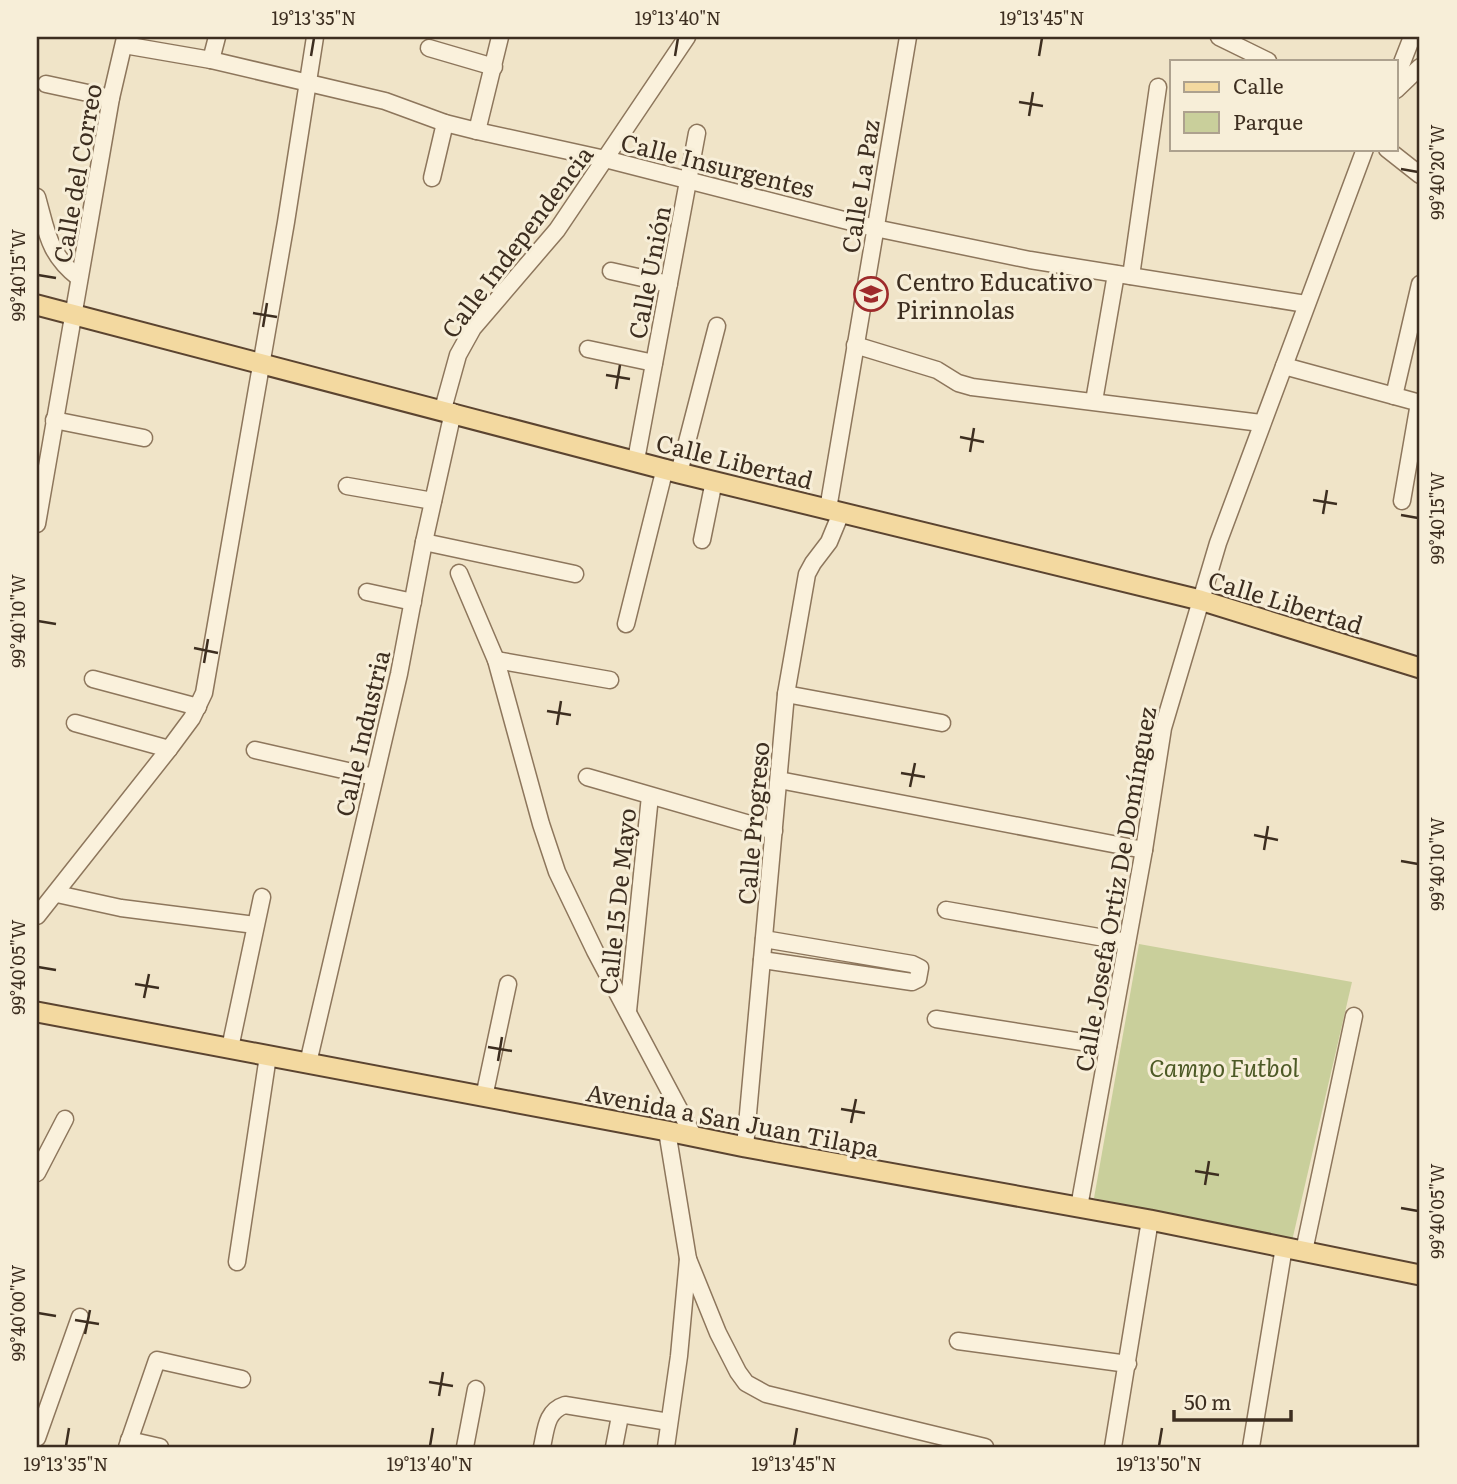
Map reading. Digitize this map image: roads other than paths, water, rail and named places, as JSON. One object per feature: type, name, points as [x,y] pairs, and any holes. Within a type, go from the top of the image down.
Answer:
[{"type":"main road","name":"Calle Libertad","points":[[37,305],[714,481],[1200,600],[1420,668]]},
{"type":"main road","name":"Avenida a San Juan Tilapa","points":[[37,1012],[667,1130],[744,1147],[1150,1220],[1420,1275]]},
{"type":"street","points":[[211,60],[217,37]]},
{"type":"street","points":[[37,916],[169,750],[198,707],[208,678],[315,37]]},
{"type":"street","points":[[477,131],[500,37]]},
{"type":"street","name":"Calle Independencia","points":[[448,411],[458,355],[473,328],[557,230],[687,37]]},
{"type":"street","name":"Calle La Paz","points":[[835,511],[855,345],[908,37]]},
{"type":"street","points":[[1219,37],[1266,60]]},
{"type":"street","points":[[1398,73],[1412,37]]},
{"type":"street","name":"Calle Insurgentes","points":[[125,41],[307,83],[403,107],[445,123],[606,159],[875,228],[1030,260],[1306,304]]},
{"type":"street","name":"Calle del Correo","points":[[37,524],[39,499],[111,99],[125,41]]},
{"type":"street","points":[[429,48],[494,67]]},
{"type":"street","points":[[1398,88],[1420,67]]},
{"type":"street","points":[[47,84],[111,99]]},
{"type":"street","points":[[1094,401],[1124,275],[1157,87]]},
{"type":"street","points":[[432,178],[445,123]]},
{"type":"street","name":"Calle Unión","points":[[636,460],[697,133]]},
{"type":"street","name":"Calle Josefa Ortiz De Domínguez","points":[[1079,1207],[1144,850],[1163,728],[1218,543],[1365,150]]},
{"type":"street","points":[[1388,150],[1420,175]]},
{"type":"street","points":[[37,197],[53,250],[60,261],[79,278]]},
{"type":"street","points":[[611,271],[668,284]]},
{"type":"street","points":[[1394,396],[1420,284]]},
{"type":"street","points":[[626,624],[717,326]]},
{"type":"street","points":[[855,345],[937,370],[958,383],[972,387],[1261,423]]},
{"type":"street","points":[[588,349],[654,363]]},
{"type":"street","points":[[1284,366],[1419,403],[1402,501]]},
{"type":"street","name":"Calle Industria","points":[[308,1063],[399,674],[448,411]]},
{"type":"street","points":[[54,420],[144,438]]},
{"type":"street","points":[[702,540],[714,481]]},
{"type":"street","points":[[347,486],[433,501]]},
{"type":"street","name":"Calle Progreso","points":[[744,1147],[786,694],[807,574],[829,542],[835,511]]},
{"type":"street","points":[[424,542],[575,574]]},
{"type":"street","points":[[459,573],[496,660],[548,848],[595,951],[694,1137]]},
{"type":"street","points":[[366,592],[413,602]]},
{"type":"street","points":[[496,660],[610,680]]},
{"type":"street","points":[[93,679],[198,707]]},
{"type":"street","points":[[786,694],[942,723]]},
{"type":"street","points":[[75,723],[169,750]]},
{"type":"street","points":[[255,750],[374,777]]},
{"type":"street","points":[[587,778],[774,831]]},
{"type":"street","points":[[779,780],[1144,850]]},
{"type":"street","name":"Calle 15 De Mayo","points":[[628,1011],[650,796]]},
{"type":"street","points":[[57,894],[121,908],[255,925]]},
{"type":"street","points":[[230,1048],[262,897]]},
{"type":"street","points":[[946,910],[1127,942]]},
{"type":"street","points":[[762,960],[912,982],[918,979],[920,974],[920,968],[912,964],[764,939]]},
{"type":"street","points":[[792,963],[794,944]]},
{"type":"street","points":[[484,1097],[508,984]]},
{"type":"street","points":[[1304,1251],[1354,1016]]},
{"type":"street","points":[[936,1019],[1108,1046]]},
{"type":"street","points":[[237,1262],[268,1056]]},
{"type":"street","points":[[37,1173],[43,1148],[65,1119]]},
{"type":"street","points":[[667,1130],[688,1259],[718,1333],[746,1383],[766,1394],[985,1447]]},
{"type":"street","points":[[1113,1447],[1150,1220]]},
{"type":"street","points":[[1251,1447],[1284,1247]]},
{"type":"street","points":[[666,1447],[679,1356],[688,1259]]},
{"type":"street","points":[[37,1438],[80,1317]]},
{"type":"street","points":[[958,1340],[1128,1364]]},
{"type":"street","points":[[160,1447],[128,1444],[157,1360],[242,1379]]},
{"type":"street","points":[[465,1447],[476,1388]]},
{"type":"street","points":[[542,1447],[549,1416],[565,1405],[669,1422]]},
{"type":"street","points":[[614,1447],[620,1416]]},
{"type":"place","name":"Centro Educativo Pirinnolas","points":[[871,294]]},
{"type":"park label","name":"Campo Futbol","points":[[1224,1066]]}]
